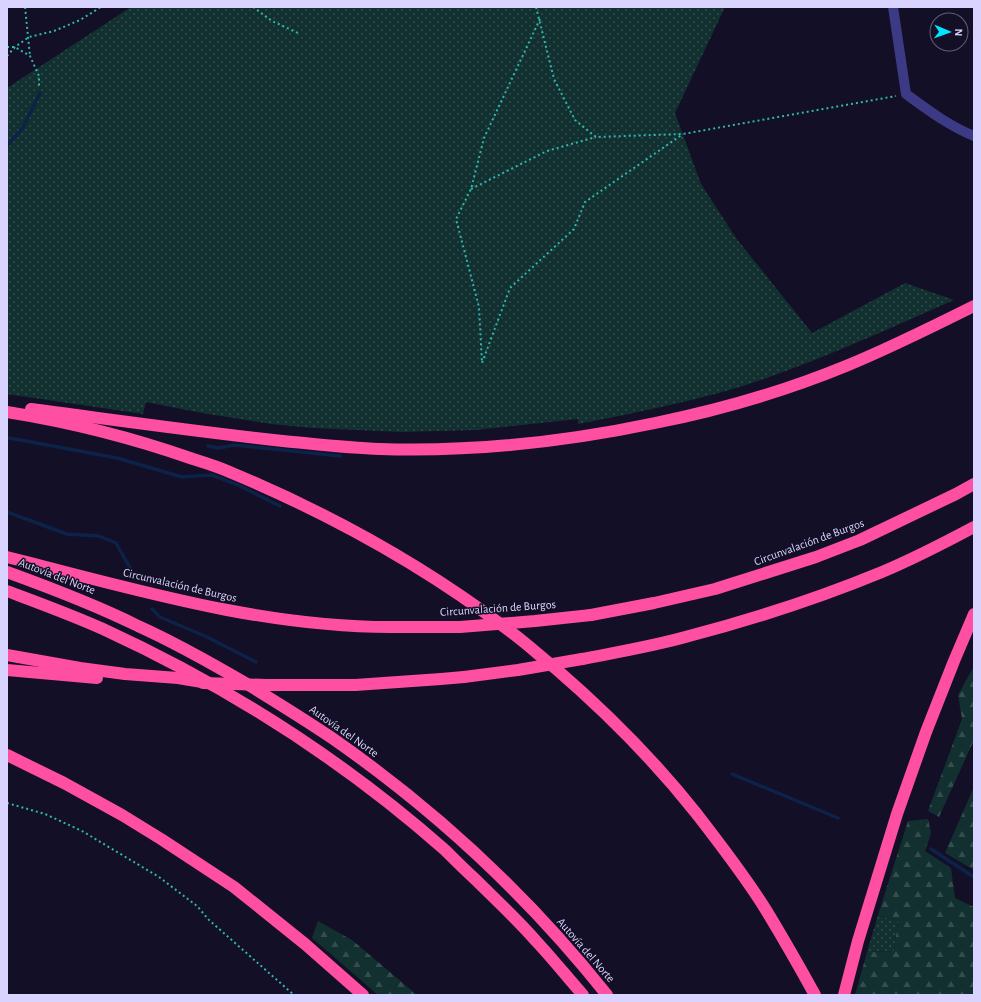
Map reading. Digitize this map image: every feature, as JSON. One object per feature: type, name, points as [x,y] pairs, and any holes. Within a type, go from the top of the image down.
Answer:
[{"type":"highway","points":[[7,406],[185,430],[378,449],[480,447],[579,438],[624,430],[710,411],[805,382],[894,346],[974,306]]},
{"type":"highway","points":[[7,412],[99,430],[162,448],[230,472],[288,498],[358,533],[410,563],[464,598],[506,628],[580,690],[659,770],[695,812],[733,862],[764,907],[815,995]]},
{"type":"highway","name":"Circunvalación de Burgos","points":[[7,556],[134,590],[256,616],[321,624],[382,628],[460,627],[591,615],[715,589],[816,557],[860,540],[974,484]]},
{"type":"highway","points":[[7,670],[177,683],[204,682],[266,685],[355,685],[464,677],[518,670],[647,646],[689,636],[797,604],[883,572],[974,527]]},
{"type":"highway","name":"Autovía del Norte","points":[[7,572],[90,604],[186,649],[284,706],[332,738],[422,807],[465,844],[544,922],[607,995]]},
{"type":"highway","points":[[7,591],[102,629],[173,663],[233,696],[318,750],[378,795],[446,851],[514,917],[583,995]]},
{"type":"highway","points":[[844,995],[858,941],[897,814],[926,732],[974,614]]},
{"type":"highway","points":[[7,656],[80,668],[204,682]]},
{"type":"highway","points":[[7,755],[64,783],[122,815],[234,888],[305,944],[363,995]]},
{"type":"street","points":[[893,7],[906,94],[942,119],[974,136]]},
{"type":"path","points":[[25,7],[30,56],[39,76],[39,86]]},
{"type":"path","points":[[7,56],[15,47],[29,38],[54,31],[80,20],[101,7]]},
{"type":"path","points":[[253,7],[272,20],[298,33]]},
{"type":"path","points":[[536,7],[554,78],[574,120],[596,137]]},
{"type":"path","points":[[540,19],[484,138],[471,189],[456,219],[479,308],[482,363],[510,288],[574,229],[585,202],[683,134]]},
{"type":"path","points":[[7,46],[15,47],[30,56]]},
{"type":"path","points":[[471,189],[547,151],[596,137],[683,134],[906,94]]},
{"type":"path","points":[[7,803],[45,814],[82,831],[160,877],[197,906],[209,920],[294,995]]},
{"type":"green space","points":[[131,7],[725,7],[675,113],[701,184],[736,238],[812,333],[905,283],[954,300],[834,352],[761,380],[693,400],[578,424],[578,419],[476,430],[401,432],[313,428],[271,424],[146,402],[143,414],[7,394],[7,88]]},
{"type":"green space","points":[[974,666],[974,740],[939,817],[928,811],[962,719],[958,695]]},
{"type":"green space","points":[[974,787],[974,870],[945,853]]},
{"type":"green space","points":[[928,819],[931,833],[925,851],[951,868],[955,898],[974,907],[974,995],[855,995],[867,952],[894,951],[898,921],[878,915],[908,821]]},
{"type":"green space","points":[[878,915],[898,921],[894,951],[867,952]]},
{"type":"green space","points":[[318,921],[352,940],[417,995],[378,995],[312,938]]},
{"type":"waterway","points":[[7,146],[22,129],[40,93]]},
{"type":"waterway","points":[[7,438],[117,458],[182,477],[212,475],[238,485],[280,506]]},
{"type":"waterway","points":[[208,446],[218,448],[235,445],[340,456]]},
{"type":"waterway","points":[[7,512],[67,534],[99,536],[116,543],[130,568]]},
{"type":"waterway","points":[[152,609],[160,617],[207,637],[256,662]]},
{"type":"waterway","points":[[732,774],[838,818]]},
{"type":"waterway","points":[[931,849],[974,877]]}]
